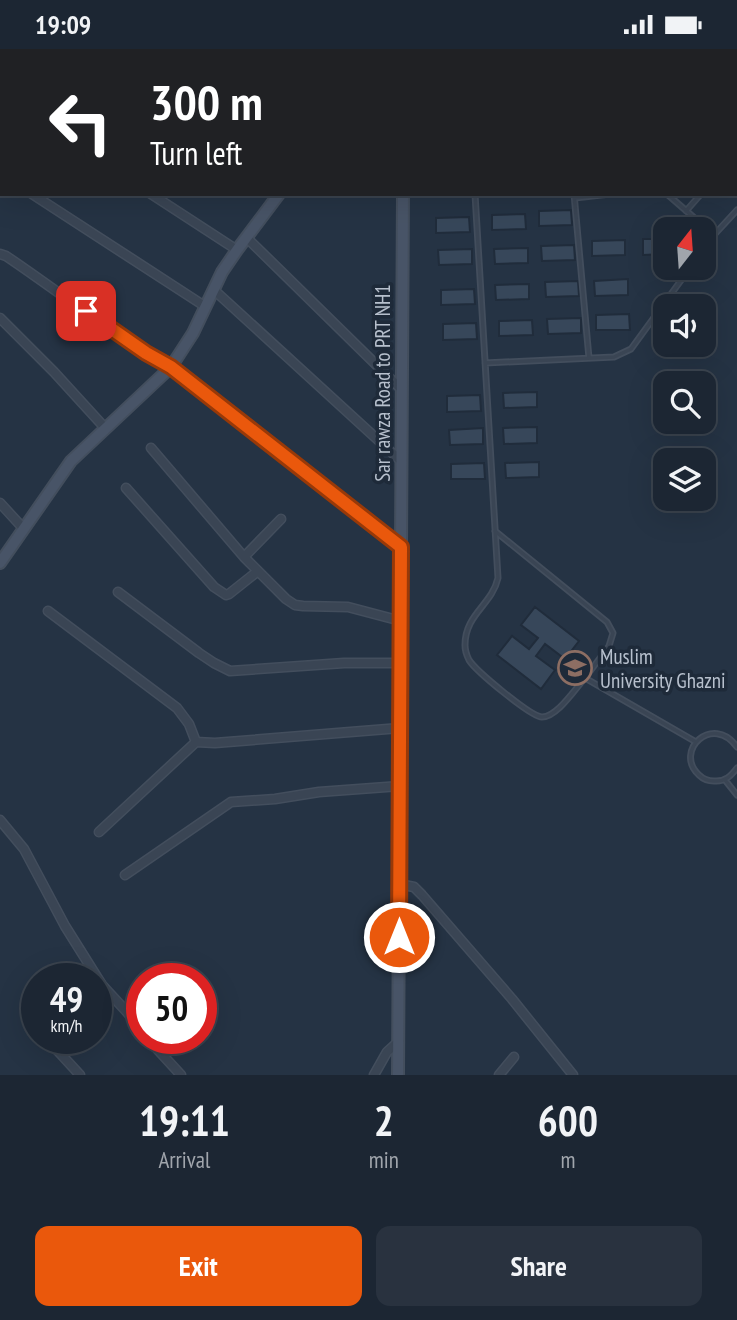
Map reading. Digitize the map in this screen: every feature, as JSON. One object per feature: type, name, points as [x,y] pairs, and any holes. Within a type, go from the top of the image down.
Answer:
[{"type":"main road","points":[[0,563],[71,461],[171,367],[206,307],[222,272],[277,196]]},
{"type":"main road","name":"Sar rawza Road to PRT NH1","points":[[398,1075],[402,196]]},
{"type":"street","points":[[35,196],[206,307]]},
{"type":"street","points":[[154,196],[237,250]]},
{"type":"street","points":[[246,237],[402,390]]},
{"type":"street","points":[[0,254],[6,255],[146,353],[171,367],[401,547]]},
{"type":"street","points":[[214,290],[401,461]]},
{"type":"street","points":[[0,318],[106,429]]},
{"type":"street","points":[[151,449],[244,557],[286,599],[295,605],[348,607],[401,621]]},
{"type":"street","points":[[126,488],[222,593],[229,594],[258,571]]},
{"type":"street","points":[[0,503],[23,528]]},
{"type":"street","points":[[244,557],[281,519]]},
{"type":"street","points":[[118,592],[199,653],[230,671],[344,663],[400,663]]},
{"type":"street","points":[[48,611],[177,708],[189,724],[196,743]]},
{"type":"street","points":[[99,832],[196,743],[400,728]]},
{"type":"street","points":[[125,875],[231,802],[400,786]]},
{"type":"street","points":[[0,820],[24,849],[65,926],[102,985],[126,1010]]},
{"type":"street","points":[[399,884],[410,885],[422,895],[512,999],[573,1075]]},
{"type":"street","points":[[374,1075],[387,1052],[399,1041]]},
{"type":"street","points":[[61,1054],[80,1075]]},
{"type":"street","points":[[161,1054],[180,1075]]},
{"type":"street","points":[[499,1075],[514,1057]]},
{"type":"lane","points":[[475,196],[495,531],[498,578],[496,588],[471,619],[465,649],[470,661],[492,683],[531,713],[541,717],[554,714],[609,646],[613,633],[607,622],[495,531]]},
{"type":"lane","points":[[574,196],[589,358]]},
{"type":"lane","points":[[669,196],[693,217]]},
{"type":"lane","points":[[686,211],[699,196]]},
{"type":"lane","points":[[716,233],[737,210]]},
{"type":"lane","points":[[485,363],[614,357],[631,349],[681,280]]},
{"type":"lane","points":[[585,678],[696,742]]},
{"type":"lane","points":[[737,747],[733,740],[719,733],[710,733],[696,742],[691,757],[696,773],[709,781],[725,780],[737,768]]},
{"type":"lane","points":[[725,780],[737,795]]},
{"type":"building","points":[[571,210],[572,225],[539,226],[539,211]]},
{"type":"building","points":[[525,214],[526,229],[492,230],[492,215]]},
{"type":"building","points":[[469,217],[470,232],[436,233],[436,218]]},
{"type":"building","points":[[643,239],[653,239],[653,255],[643,255]]},
{"type":"building","points":[[625,240],[625,255],[592,256],[592,241]]},
{"type":"building","points":[[574,245],[575,260],[542,261],[541,246]]},
{"type":"building","points":[[528,248],[528,263],[495,264],[494,249]]},
{"type":"building","points":[[472,249],[472,264],[439,265],[438,250]]},
{"type":"building","points":[[628,279],[628,295],[595,296],[594,281]]},
{"type":"building","points":[[578,281],[579,296],[546,297],[545,282]]},
{"type":"building","points":[[529,284],[529,299],[496,300],[495,285]]},
{"type":"building","points":[[474,289],[475,304],[441,305],[441,290]]},
{"type":"building","points":[[629,314],[630,330],[596,330],[596,315]]},
{"type":"building","points":[[581,318],[581,333],[548,334],[547,319]]},
{"type":"building","points":[[532,320],[533,335],[499,336],[499,321]]},
{"type":"building","points":[[476,323],[477,339],[443,340],[443,324]]},
{"type":"building","points":[[537,392],[537,407],[504,408],[503,393]]},
{"type":"building","points":[[480,395],[481,411],[447,412],[447,396]]},
{"type":"building","points":[[537,427],[537,443],[504,444],[503,428]]},
{"type":"building","points":[[483,428],[483,444],[450,445],[449,430]]},
{"type":"building","points":[[539,462],[539,477],[506,478],[505,463]]},
{"type":"building","points":[[484,463],[485,479],[451,479],[451,464]]},
{"type":"building","points":[[535,607],[579,641],[565,659],[545,644],[536,656],[555,670],[541,689],[497,655],[512,636],[529,649],[538,638],[521,625]]},
{"type":"place","name":"Muslim University Ghazni","points":[[575,668]]},
{"type":"route","points":[[86,311],[171,367],[401,547],[399,937]]}]
